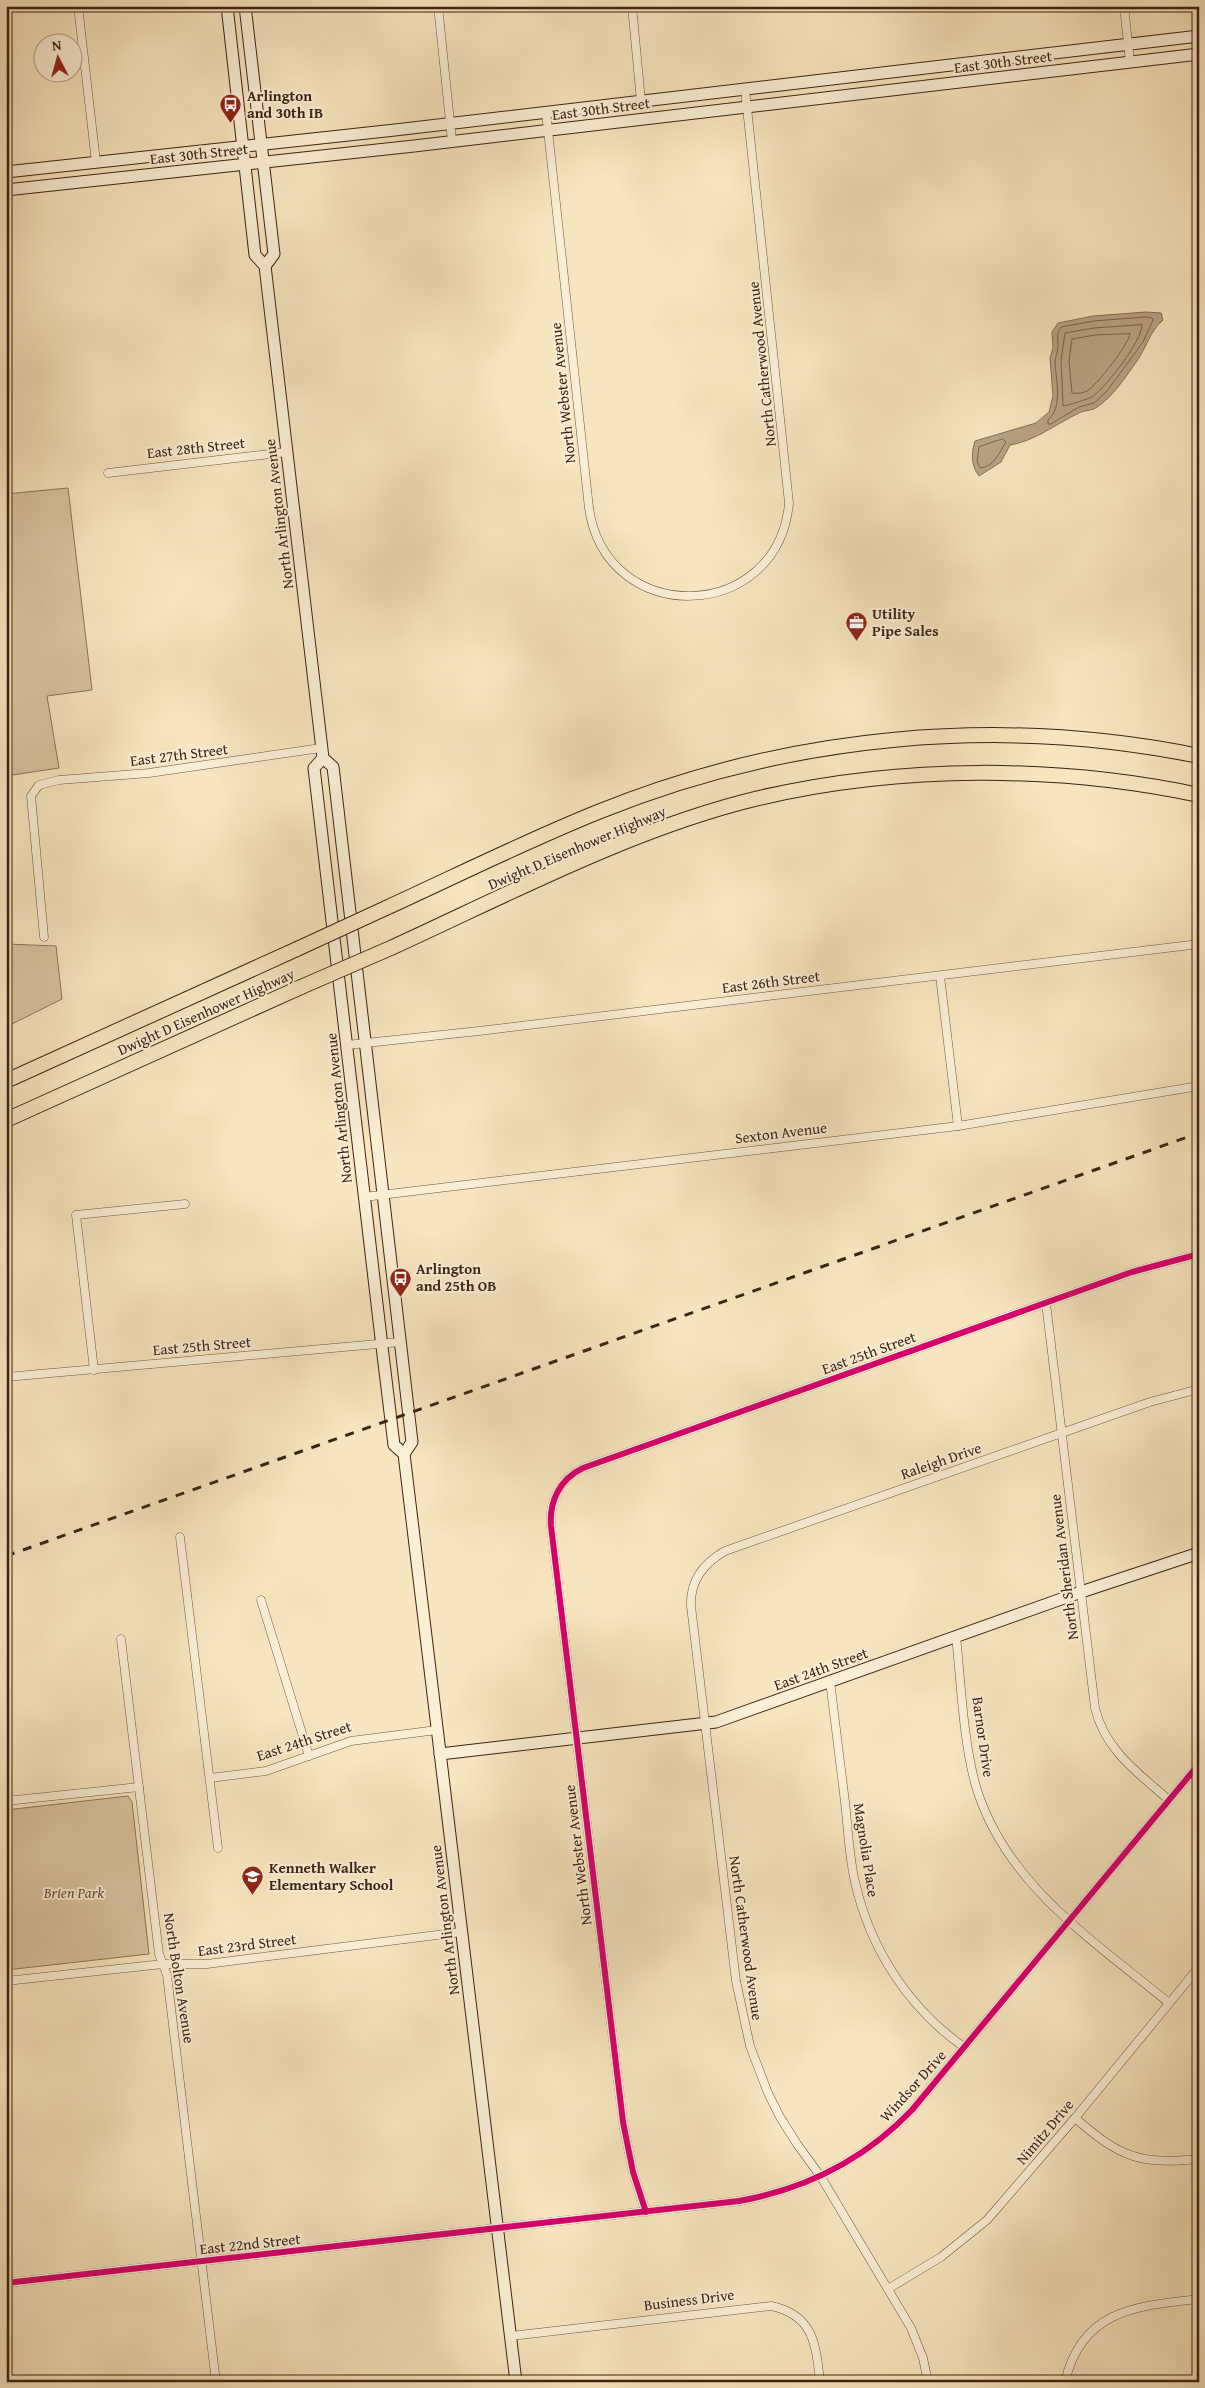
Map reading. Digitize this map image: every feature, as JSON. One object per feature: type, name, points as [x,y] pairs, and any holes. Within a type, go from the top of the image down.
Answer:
[{"type":"highway","name":"Dwight D Eisenhower Highway","points":[[6,1081],[614,806],[694,778],[802,752],[894,740],[982,735],[1090,740],[1152,747],[1199,756]]},
{"type":"highway","name":"Dwight D Eisenhower Highway","points":[[6,1120],[605,851],[678,823],[758,798],[830,784],[900,776],[1032,774],[1108,779],[1199,795]]},
{"type":"main road","name":"North Arlington Avenue","points":[[227,6],[255,255],[266,266],[322,753],[333,767],[412,1442],[404,1454]]},
{"type":"main road","name":"North Arlington Avenue","points":[[245,6],[274,254],[266,266]]},
{"type":"main road","name":"East 30th Street","points":[[6,172],[261,145],[1199,36]]},
{"type":"main road","name":"East 30th Street","points":[[6,190],[263,163],[1199,54]]},
{"type":"main road","name":"North Arlington Avenue","points":[[322,753],[314,768],[381,1344],[394,1444],[404,1454],[516,2382]]},
{"type":"main road","name":"East 24th Street","points":[[440,1754],[716,1722],[1081,1592],[1199,1553]]},
{"type":"street","points":[[78,6],[96,162]]},
{"type":"street","points":[[438,6],[452,141]]},
{"type":"street","points":[[632,6],[641,101]]},
{"type":"street","points":[[1124,6],[1130,62]]},
{"type":"street","name":"North Catherwood Avenue","points":[[706,595],[740,583],[754,573],[770,557],[782,533],[789,503],[745,89]]},
{"type":"street","name":"North Webster Avenue","points":[[546,112],[588,502],[594,528],[606,553],[632,579],[656,592],[674,596],[693,597],[706,595]]},
{"type":"street","name":"East 28th Street","points":[[108,473],[287,452]]},
{"type":"street","name":"East 27th Street","points":[[44,937],[31,796],[39,785],[59,780],[149,773],[322,753]]},
{"type":"street","name":"East 26th Street","points":[[347,1044],[940,976],[1199,944]]},
{"type":"street","points":[[940,976],[958,1126]]},
{"type":"street","name":"Sexton Avenue","points":[[364,1197],[958,1126],[1199,1086]]},
{"type":"street","points":[[94,1370],[76,1215],[185,1204]]},
{"type":"street","name":"East 25th Street","points":[[557,1492],[570,1476],[583,1468],[1151,1266],[1199,1254]]},
{"type":"street","name":"North Sheridan Avenue","points":[[1046,1303],[1093,1698],[1100,1726],[1117,1754],[1169,1800]]},
{"type":"street","name":"East 25th Street","points":[[6,1377],[400,1342]]},
{"type":"street","name":"Raleigh Drive","points":[[700,1573],[711,1560],[725,1551],[1150,1402],[1199,1389]]},
{"type":"street","name":"North Webster Avenue","points":[[557,1492],[551,1512],[551,1526],[624,2127],[633,2172],[646,2212]]},
{"type":"street","points":[[180,1537],[218,1848]]},
{"type":"street","name":"North Catherwood Avenue","points":[[700,1573],[692,1592],[691,1606],[736,1981],[744,2025],[757,2068],[774,2105],[797,2144],[822,2177],[913,2332],[923,2358],[928,2382]]},
{"type":"street","points":[[261,1600],[309,1756]]},
{"type":"street","name":"Barnor Drive","points":[[956,1636],[971,1762],[980,1799],[1001,1844],[1016,1867],[1039,1894],[1169,2003]]},
{"type":"street","name":"North Bolton Avenue","points":[[121,1639],[159,1954],[167,1975],[216,2382]]},
{"type":"street","name":"Magnolia Place","points":[[830,1681],[852,1868],[865,1916],[879,1949],[900,1984],[932,2021],[964,2047]]},
{"type":"street","name":"East 24th Street","points":[[210,1778],[266,1772],[364,1738],[437,1730]]},
{"type":"street","name":"Windsor Drive","points":[[497,2229],[752,2199],[788,2190],[822,2177],[868,2149],[900,2123],[1199,1764]]},
{"type":"street","points":[[6,1801],[139,1787]]},
{"type":"street","name":"East 23rd Street","points":[[6,1981],[163,1964],[207,1964],[461,1932]]},
{"type":"street","name":"Nimitz Drive","points":[[888,2289],[941,2257],[987,2220],[1075,2118],[1169,2003],[1196,1977],[1199,1968]]},
{"type":"street","points":[[1075,2118],[1109,2146],[1129,2156],[1161,2162],[1199,2159]]},
{"type":"street","name":"East 22nd Street","points":[[6,2283],[497,2229]]},
{"type":"street","points":[[1064,2382],[1069,2366],[1080,2346],[1106,2320],[1127,2310],[1145,2305],[1199,2299]]},
{"type":"street","name":"Business Drive","points":[[511,2336],[771,2306],[796,2316],[811,2333],[816,2346],[820,2382]]},
{"type":"green space","points":[[68,488],[92,690],[47,696],[59,768],[6,776],[6,494]]},
{"type":"green space","points":[[6,944],[56,946],[62,999],[6,1027]]},
{"type":"green space","name":"Brien Park","points":[[128,1796],[132,1802],[149,1954],[6,1970],[6,1810]]},
{"type":"water","points":[[1146,312],[1161,313],[1163,320],[1151,334],[1137,361],[1119,386],[1103,403],[1070,417],[1028,440],[1010,445],[1001,462],[979,476],[974,468],[972,459],[975,441],[1036,423],[1049,412],[1053,396],[1050,358],[1053,348],[1052,332],[1058,323],[1093,316]]},
{"type":"railway","points":[[6,1556],[1199,1133]]},
{"type":"cycle path","points":[[646,2212],[633,2172],[623,2122],[551,1526],[554,1500],[562,1485],[568,1478],[583,1468],[1132,1272],[1199,1254]]},
{"type":"cycle path","points":[[6,2283],[739,2201],[764,2196],[811,2180],[854,2157],[875,2143],[912,2110],[1199,1764]]},
{"type":"place","name":"Arlington and 30th IB","points":[[231,124]]},
{"type":"place","name":"Utility Pipe Sales","points":[[856,642]]},
{"type":"place","name":"Arlington and 25th OB","points":[[400,1297]]},
{"type":"place","name":"Kenneth Walker Elementary School","points":[[253,1896]]}]
